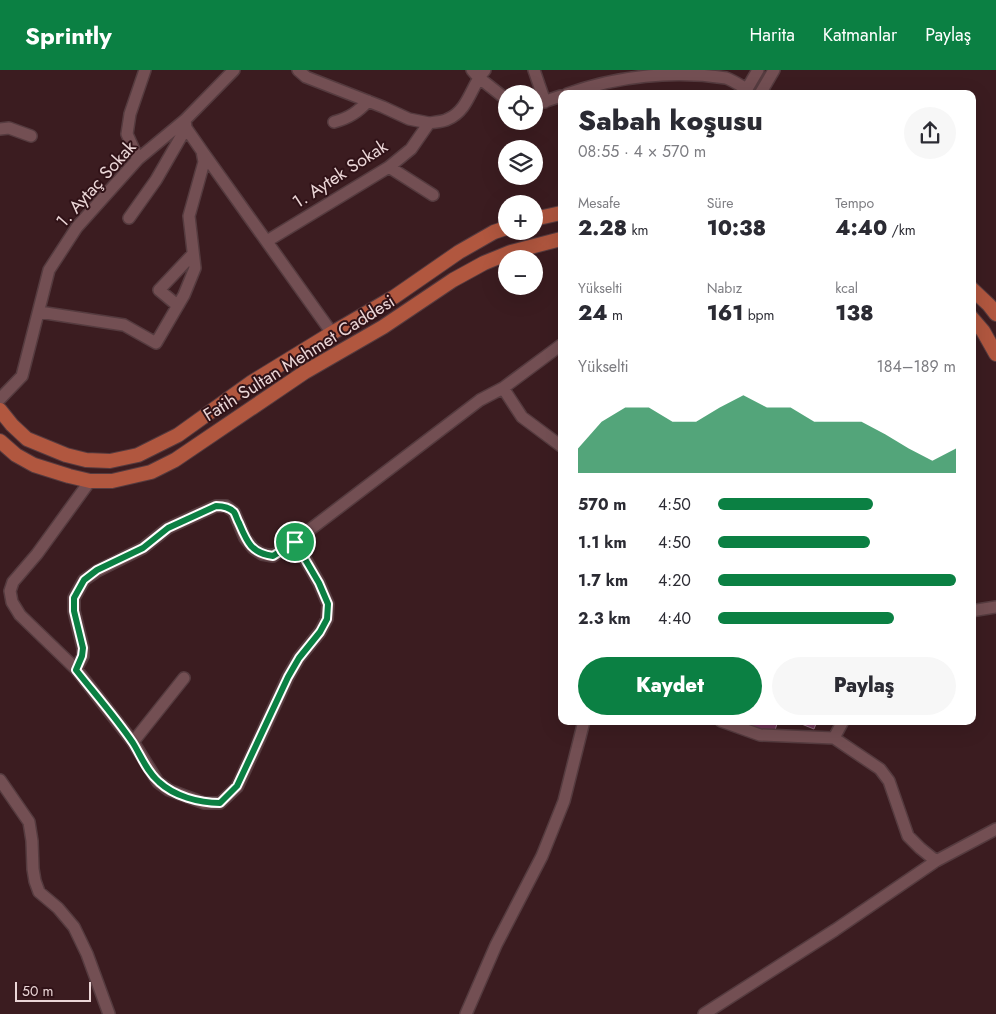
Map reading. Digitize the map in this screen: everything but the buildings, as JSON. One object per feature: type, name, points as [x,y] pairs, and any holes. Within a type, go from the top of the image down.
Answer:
[{"type":"main road","points":[[543,217],[558,214]]},
{"type":"main road","name":"Fatih Sultan Mehmet Caddesi","points":[[0,410],[27,439],[66,455],[86,460],[110,461],[138,455],[178,435],[252,382],[394,297],[459,252],[498,231]]},
{"type":"main road","name":"Fatih Sultan Mehmet Caddesi","points":[[0,441],[16,455],[34,465],[90,481],[112,481],[151,472],[176,460],[305,372],[383,328],[453,280],[484,263],[511,252],[558,240]]},
{"type":"main road","points":[[976,292],[990,305],[996,314]]},
{"type":"main road","points":[[976,323],[996,354]]},
{"type":"street","points":[[138,159],[127,134],[130,114],[145,70]]},
{"type":"street","name":"1. Aytaç Sokak","points":[[0,399],[22,376],[49,270],[77,226],[138,159],[185,124],[234,70]]},
{"type":"street","points":[[298,70],[306,77],[409,119],[429,123],[449,119],[467,104],[479,72],[498,91]]},
{"type":"street","points":[[534,70],[536,85]]},
{"type":"street","points":[[747,90],[758,70]]},
{"type":"street","points":[[762,90],[774,70]]},
{"type":"street","points":[[578,90],[628,72],[678,71],[728,78],[743,90]]},
{"type":"street","points":[[543,103],[558,97]]},
{"type":"street","points":[[334,122],[346,119],[358,112],[368,101]]},
{"type":"street","name":"1. Aytek Sokak","points":[[267,241],[389,167],[411,149],[429,123]]},
{"type":"street","points":[[185,124],[202,151],[332,333]]},
{"type":"street","points":[[129,218],[156,180],[185,124]]},
{"type":"street","points":[[0,129],[10,128],[31,136]]},
{"type":"street","points":[[39,312],[124,325],[156,343],[184,295],[195,268],[190,216],[204,162],[202,151]]},
{"type":"street","points":[[389,167],[433,195]]},
{"type":"street","points":[[178,306],[159,290],[193,254]]},
{"type":"street","points":[[76,670],[83,648],[74,611],[74,598],[84,580],[97,570],[143,548],[168,528],[216,506],[226,506],[234,512],[245,538],[253,548],[262,554],[273,556],[295,542],[472,406],[504,388],[558,347]]},
{"type":"street","points":[[504,388],[522,417],[558,444]]},
{"type":"street","points":[[90,481],[37,554],[14,582],[10,591],[12,602],[20,615],[76,670],[133,742],[158,782],[170,790],[204,803],[220,803],[237,786],[288,677],[327,619],[328,604],[319,583],[295,542]]},
{"type":"street","points":[[976,610],[996,607]]},
{"type":"street","points":[[133,742],[184,678]]},
{"type":"street","points":[[466,1014],[496,945],[542,856],[564,801],[583,725]]},
{"type":"street","points":[[732,725],[760,735],[834,738],[880,769],[889,782],[908,836],[936,861]]},
{"type":"street","points":[[834,738],[841,725]]},
{"type":"street","points":[[0,780],[5,790],[29,822],[34,882],[39,892],[58,908],[74,927],[87,954],[109,1014]]},
{"type":"street","points":[[704,1014],[835,930],[936,861],[996,829]]},
{"type":"route","points":[[216,506],[226,506],[234,512],[245,538],[253,548],[262,554],[273,556],[295,542],[319,583],[328,604],[327,619],[288,677],[237,786],[220,803],[204,803],[170,790],[158,782],[133,742],[76,670],[83,648],[74,611],[74,598],[84,580],[97,570],[143,548],[168,528],[216,506]]}]
